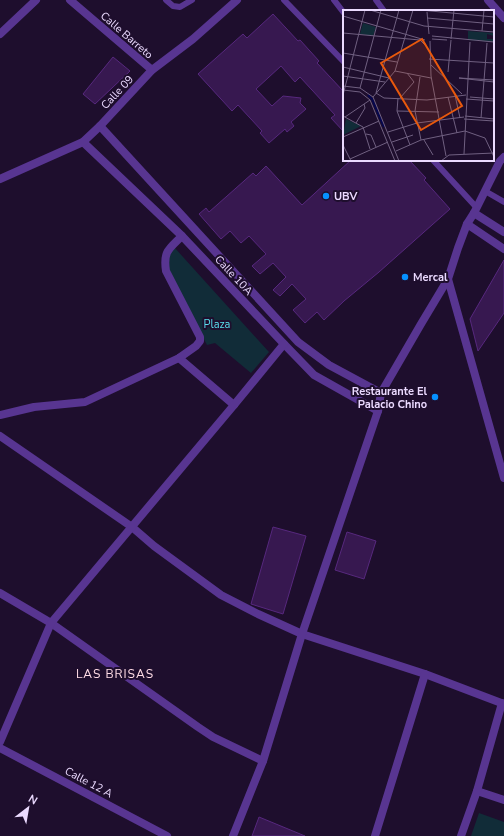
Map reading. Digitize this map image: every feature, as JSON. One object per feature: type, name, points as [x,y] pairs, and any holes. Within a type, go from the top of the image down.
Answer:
[{"type":"street","points":[[0,34],[36,0]]},
{"type":"street","name":"Calle Barreto","points":[[70,0],[152,70]]},
{"type":"street","name":"Calle 09","points":[[0,179],[83,142],[100,126],[152,70],[193,39],[237,0]]},
{"type":"street","points":[[488,0],[504,18]]},
{"type":"street","name":"Calle 10A","points":[[100,126],[298,342],[329,365],[381,393]]},
{"type":"street","name":"Calle 10A","points":[[83,142],[182,236],[314,375],[378,411]]},
{"type":"street","points":[[233,836],[263,761],[302,634],[378,411],[381,393],[448,279],[467,224],[503,159]]},
{"type":"street","points":[[475,210],[504,232]]},
{"type":"street","points":[[467,224],[504,250]]},
{"type":"street","points":[[0,415],[34,407],[85,402],[179,358],[196,346],[200,342],[200,337],[166,271],[166,252],[182,236]]},
{"type":"street","points":[[448,279],[504,478]]},
{"type":"street","points":[[0,742],[51,623],[284,344]]},
{"type":"street","points":[[179,358],[234,405]]},
{"type":"street","points":[[0,436],[132,527],[154,546],[221,595],[302,634],[425,674],[503,703],[477,791],[461,836]]},
{"type":"street","points":[[0,593],[51,623],[213,737],[263,761]]},
{"type":"street","points":[[375,836],[425,674]]},
{"type":"street","name":"Calle 12 A","points":[[0,748],[167,836]]},
{"type":"street","points":[[477,791],[504,800]]},
{"type":"lane","points":[[166,0],[174,6],[180,7],[192,0]]},
{"type":"lane","points":[[284,0],[343,61]]},
{"type":"lane","points":[[334,0],[343,12]]},
{"type":"lane","points":[[376,0],[383,10]]},
{"type":"lane","points":[[434,161],[475,210]]},
{"type":"lane","points":[[485,191],[504,202]]},
{"type":"green space","name":"Plaza","points":[[174,247],[269,352],[251,373],[215,343],[207,345],[169,272],[169,253]]},
{"type":"green space","points":[[479,813],[504,822],[504,836],[471,836]]},
{"type":"building","points":[[273,14],[298,41],[300,40],[319,61],[317,63],[343,91],[343,131],[331,118],[335,115],[300,77],[295,82],[281,66],[256,89],[272,106],[283,96],[301,98],[300,103],[306,109],[291,122],[294,126],[287,132],[285,129],[269,143],[260,133],[262,131],[238,105],[232,111],[198,74],[243,34],[247,38]]},
{"type":"building","points":[[113,57],[130,71],[95,104],[83,94]]},
{"type":"building","points":[[350,161],[410,161],[426,178],[424,180],[450,209],[324,320],[317,312],[305,323],[293,310],[306,299],[292,284],[280,296],[273,290],[286,277],[273,263],[260,274],[252,266],[266,254],[249,236],[241,243],[230,231],[221,239],[199,214],[206,208],[209,212],[253,173],[256,176],[266,166],[302,205]]},
{"type":"building","points":[[504,260],[504,313],[478,351],[470,319]]},
{"type":"building","points":[[273,527],[306,536],[283,614],[251,604]]},
{"type":"building","points":[[347,532],[376,541],[364,579],[335,570]]},
{"type":"building","points":[[259,817],[305,836],[252,836]]},
{"type":"place","name":"UBV","points":[[326,196]]},
{"type":"place","name":"Mercal","points":[[405,277]]},
{"type":"place","name":"Restaurante El Palacio Chino","points":[[435,397]]},
{"type":"district","name":"LAS BRISAS","points":[[115,674]]}]
